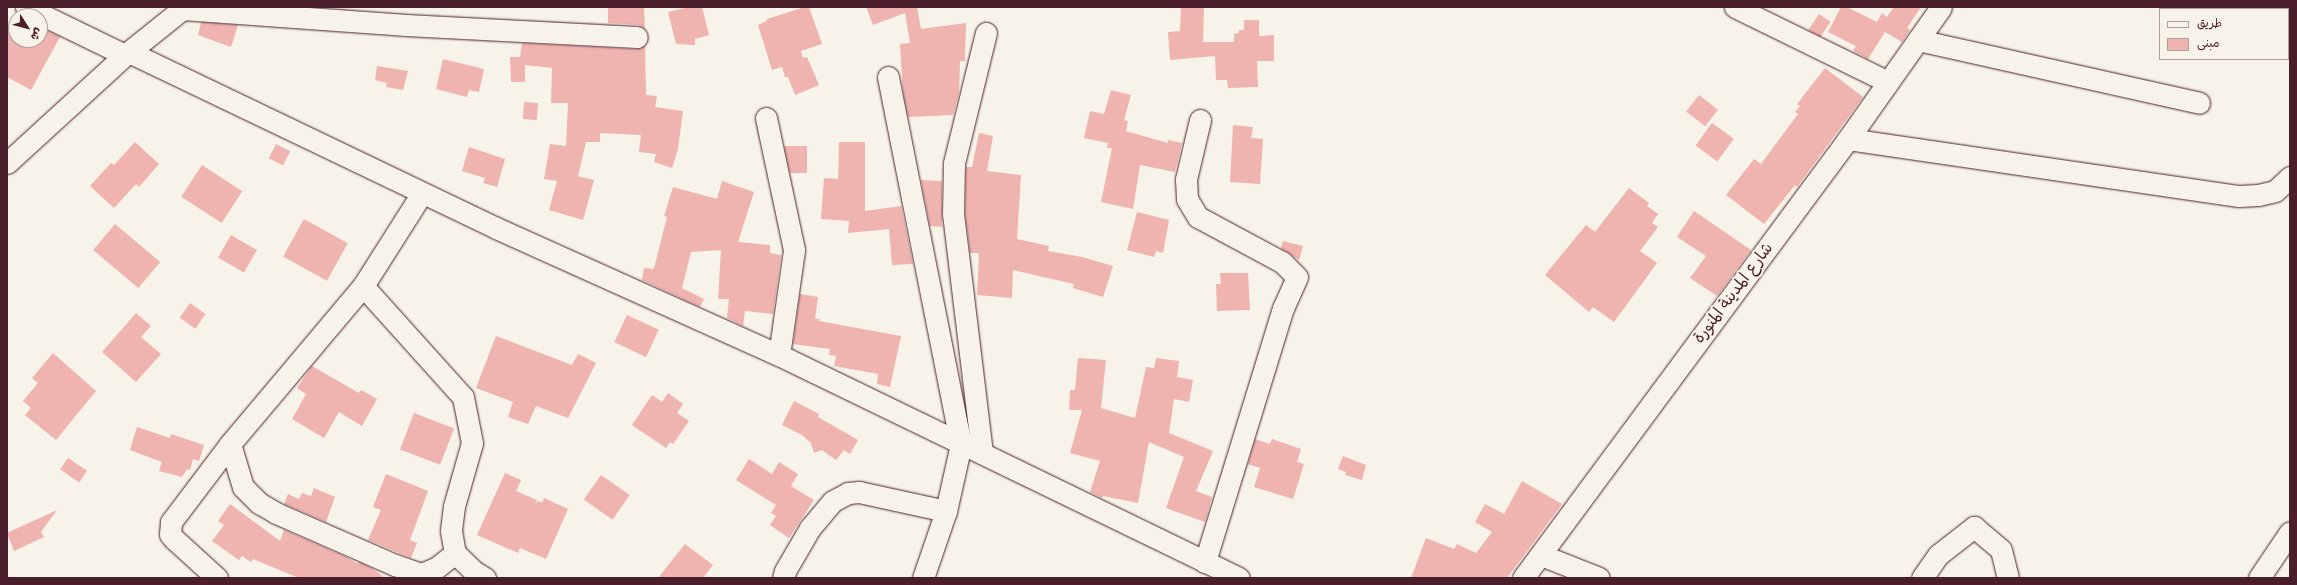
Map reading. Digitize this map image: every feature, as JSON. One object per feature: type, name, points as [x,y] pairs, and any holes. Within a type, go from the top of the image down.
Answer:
[{"type":"street","points":[[26,7],[496,228],[779,355],[1239,578]]},
{"type":"street","points":[[1735,7],[1888,82]]},
{"type":"street","name":"شارع المدينة المنورة","points":[[1523,578],[1848,139],[1940,7]]},
{"type":"street","points":[[7,163],[127,54],[184,8],[406,25],[637,37]]},
{"type":"street","points":[[982,453],[952,214],[954,163],[986,33]]},
{"type":"street","points":[[1918,40],[2199,103]]},
{"type":"street","points":[[888,77],[962,444],[946,511],[923,578]]},
{"type":"street","points":[[766,118],[794,250],[779,355]]},
{"type":"street","points":[[1200,120],[1186,179],[1187,199],[1194,211],[1198,217],[1282,262],[1297,277],[1283,308],[1205,562]]},
{"type":"street","points":[[1848,139],[2239,196],[2258,196],[2275,191],[2290,178]]},
{"type":"street","points":[[217,578],[174,540],[170,534],[169,528],[171,522],[230,444],[363,286],[422,193]]},
{"type":"street","points":[[363,286],[463,397],[472,443],[454,506],[451,530],[455,553],[475,572],[485,578]]},
{"type":"street","points":[[230,444],[243,487],[258,503],[276,513],[395,565],[421,574],[436,568],[455,553]]},
{"type":"street","points":[[783,578],[785,571],[810,528],[833,501],[848,493],[859,492],[946,511]]},
{"type":"street","points":[[1922,578],[1938,555],[1974,528],[2001,550],[2008,578]]},
{"type":"street","points":[[2259,578],[2290,532]]},
{"type":"street","points":[[1540,555],[1599,578]]},
{"type":"building","points":[[608,7],[644,7],[645,29],[638,25],[608,23]]},
{"type":"building","points":[[689,7],[702,7],[709,35],[695,39],[695,45],[676,44],[668,12]]},
{"type":"building","points":[[809,7],[822,44],[801,51],[803,58],[807,57],[819,85],[795,95],[788,77],[785,77],[782,67],[772,70],[758,25],[767,21],[767,19]]},
{"type":"building","points":[[866,7],[917,7],[921,29],[966,23],[965,61],[960,61],[959,93],[953,115],[908,117],[903,92],[900,44],[910,43],[905,13],[873,25]]},
{"type":"building","points":[[1181,7],[1204,7],[1203,42],[1234,42],[1234,34],[1239,33],[1239,30],[1244,30],[1244,20],[1259,20],[1259,36],[1274,35],[1274,61],[1257,61],[1258,87],[1228,88],[1227,80],[1216,80],[1215,56],[1170,60],[1168,32],[1180,31]]},
{"type":"building","points":[[1841,7],[1847,7],[1877,22],[1882,13],[1887,17],[1894,7],[1921,7],[1907,28],[1910,30],[1902,42],[1885,32],[1868,59],[1853,51],[1856,46],[1828,32]]},
{"type":"building","points":[[1819,14],[1831,22],[1820,38],[1808,30]]},
{"type":"building","points":[[201,22],[238,25],[231,47],[198,35]]},
{"type":"building","points":[[8,31],[8,48],[48,48],[48,31],[60,37],[31,90],[7,77]]},
{"type":"building","points":[[522,43],[636,49],[645,45],[646,95],[657,96],[655,107],[683,111],[678,149],[672,168],[654,162],[656,154],[639,152],[641,135],[600,133],[600,142],[586,142],[578,176],[594,180],[583,220],[549,210],[557,181],[544,179],[550,144],[566,146],[568,103],[551,103],[552,68],[525,65],[525,82],[511,82],[510,57],[520,57]]},
{"type":"building","points":[[443,59],[484,69],[479,92],[469,90],[467,97],[436,89]]},
{"type":"building","points":[[377,66],[408,71],[403,90],[386,87],[387,83],[375,80]]},
{"type":"building","points":[[1825,68],[1863,97],[1797,187],[1795,185],[1764,224],[1726,195],[1754,159],[1761,164],[1798,114],[1795,112],[1800,106],[1797,104]]},
{"type":"building","points":[[1111,90],[1131,95],[1124,120],[1128,121],[1126,131],[1168,143],[1168,140],[1182,143],[1175,172],[1140,165],[1133,209],[1101,202],[1112,148],[1107,148],[1108,143],[1084,138],[1090,111],[1104,114]]},
{"type":"building","points":[[1699,95],[1718,110],[1705,126],[1686,112]]},
{"type":"building","points":[[524,102],[538,103],[537,120],[523,119]]},
{"type":"building","points":[[1712,123],[1734,139],[1717,162],[1696,146]]},
{"type":"building","points":[[1233,125],[1253,127],[1251,138],[1263,139],[1260,184],[1230,182]]},
{"type":"building","points":[[979,133],[993,136],[987,171],[1021,175],[1017,239],[1049,246],[1048,251],[1082,257],[1113,266],[1103,297],[1073,288],[1074,284],[1013,270],[1012,298],[977,295],[979,253],[970,253],[965,213],[966,167],[972,167]]},
{"type":"building","points":[[135,142],[159,164],[139,187],[136,184],[114,208],[90,186],[111,163],[114,165]]},
{"type":"building","points":[[839,142],[865,142],[865,211],[901,206],[913,264],[892,265],[889,229],[848,233],[849,221],[821,219],[824,178],[838,179]]},
{"type":"building","points":[[276,144],[290,151],[283,166],[269,158]]},
{"type":"building","points":[[784,146],[807,146],[807,173],[790,173]]},
{"type":"building","points":[[469,147],[505,159],[497,187],[483,183],[485,178],[462,171]]},
{"type":"building","points":[[202,165],[242,191],[222,223],[181,197]]},
{"type":"building","points":[[921,180],[942,181],[942,227],[930,226]]},
{"type":"building","points":[[722,181],[754,192],[738,242],[770,245],[770,253],[781,255],[773,314],[745,311],[743,326],[727,318],[729,299],[718,299],[721,250],[691,252],[682,288],[704,299],[700,307],[642,280],[644,268],[654,269],[667,217],[664,216],[673,187],[717,199]]},
{"type":"building","points":[[1629,188],[1649,203],[1647,206],[1658,214],[1652,223],[1658,227],[1640,251],[1657,263],[1614,322],[1593,307],[1589,312],[1545,275],[1586,225],[1595,232]]},
{"type":"building","points":[[1694,211],[1751,250],[1717,296],[1690,278],[1706,256],[1677,237]]},
{"type":"building","points":[[1137,212],[1169,220],[1163,253],[1156,251],[1154,257],[1127,250]]},
{"type":"building","points":[[304,219],[348,243],[327,281],[283,257]]},
{"type":"building","points":[[115,224],[160,262],[138,288],[93,250]]},
{"type":"building","points":[[231,235],[257,250],[244,273],[218,258]]},
{"type":"building","points":[[1283,241],[1303,246],[1299,260],[1281,248]]},
{"type":"building","points":[[1220,273],[1248,273],[1250,310],[1217,311],[1216,284],[1221,284]]},
{"type":"building","points":[[800,294],[818,297],[815,319],[820,319],[819,321],[901,336],[890,387],[877,384],[878,374],[834,366],[836,356],[829,355],[830,349],[793,344]]},
{"type":"building","points":[[190,303],[206,314],[195,329],[180,318]]},
{"type":"building","points":[[136,313],[151,326],[141,337],[161,354],[136,382],[102,352]]},
{"type":"building","points":[[627,315],[659,330],[646,357],[614,342]]},
{"type":"building","points":[[496,336],[572,365],[578,354],[596,363],[568,418],[536,406],[528,424],[508,417],[513,402],[476,388]]},
{"type":"building","points":[[53,353],[96,391],[56,440],[25,415],[31,408],[23,401],[38,383],[32,378]]},
{"type":"building","points":[[1078,358],[1106,360],[1101,408],[1135,418],[1146,367],[1154,368],[1156,358],[1179,361],[1177,377],[1193,380],[1189,402],[1174,399],[1169,433],[1213,451],[1196,491],[1212,497],[1205,522],[1166,508],[1184,457],[1149,442],[1138,503],[1103,496],[1102,498],[1090,492],[1100,461],[1070,453],[1082,410],[1069,410],[1070,390],[1075,390]]},
{"type":"building","points":[[312,366],[359,393],[361,390],[377,399],[362,426],[339,412],[324,438],[292,419],[306,394],[297,388]]},
{"type":"building","points":[[668,393],[683,404],[677,413],[689,421],[673,444],[670,442],[666,448],[632,425],[652,395],[662,402]]},
{"type":"building","points":[[794,401],[819,414],[818,417],[858,440],[850,454],[844,450],[836,460],[822,450],[814,453],[811,443],[802,435],[782,425]]},
{"type":"building","points":[[414,413],[454,428],[440,465],[400,449]]},
{"type":"building","points":[[137,427],[170,438],[171,434],[204,445],[199,461],[193,459],[190,470],[187,469],[182,477],[159,471],[162,462],[130,450]]},
{"type":"building","points":[[1255,439],[1270,444],[1272,439],[1301,449],[1297,462],[1304,464],[1293,499],[1254,487],[1260,468],[1248,464]]},
{"type":"building","points":[[1343,456],[1366,465],[1362,480],[1345,475],[1346,472],[1338,469]]},
{"type":"building","points":[[68,458],[87,471],[79,482],[60,470]]},
{"type":"building","points":[[749,459],[772,474],[779,462],[798,474],[791,486],[814,500],[789,538],[770,525],[776,516],[771,513],[776,505],[736,480]]},
{"type":"building","points":[[505,473],[521,480],[516,491],[537,500],[535,505],[538,501],[542,503],[544,498],[568,509],[546,559],[520,548],[518,553],[477,535]]},
{"type":"building","points":[[386,474],[428,491],[410,540],[417,543],[411,558],[368,540],[381,510],[373,507]]},
{"type":"building","points":[[601,475],[630,495],[612,520],[584,500]]},
{"type":"building","points":[[1522,481],[1562,504],[1507,578],[1411,578],[1426,538],[1454,549],[1457,544],[1476,553],[1492,532],[1475,522],[1485,504],[1504,514]]},
{"type":"building","points":[[314,488],[335,497],[326,522],[284,504],[288,494],[299,499],[302,493],[311,496]]},
{"type":"building","points":[[230,504],[280,541],[284,530],[346,557],[358,564],[359,562],[370,567],[385,578],[299,578],[253,559],[251,562],[242,556],[239,560],[212,541],[224,525],[218,521]]},
{"type":"building","points":[[57,510],[41,532],[44,537],[14,551],[7,533]]},
{"type":"building","points":[[685,544],[713,565],[703,578],[658,578]]}]
